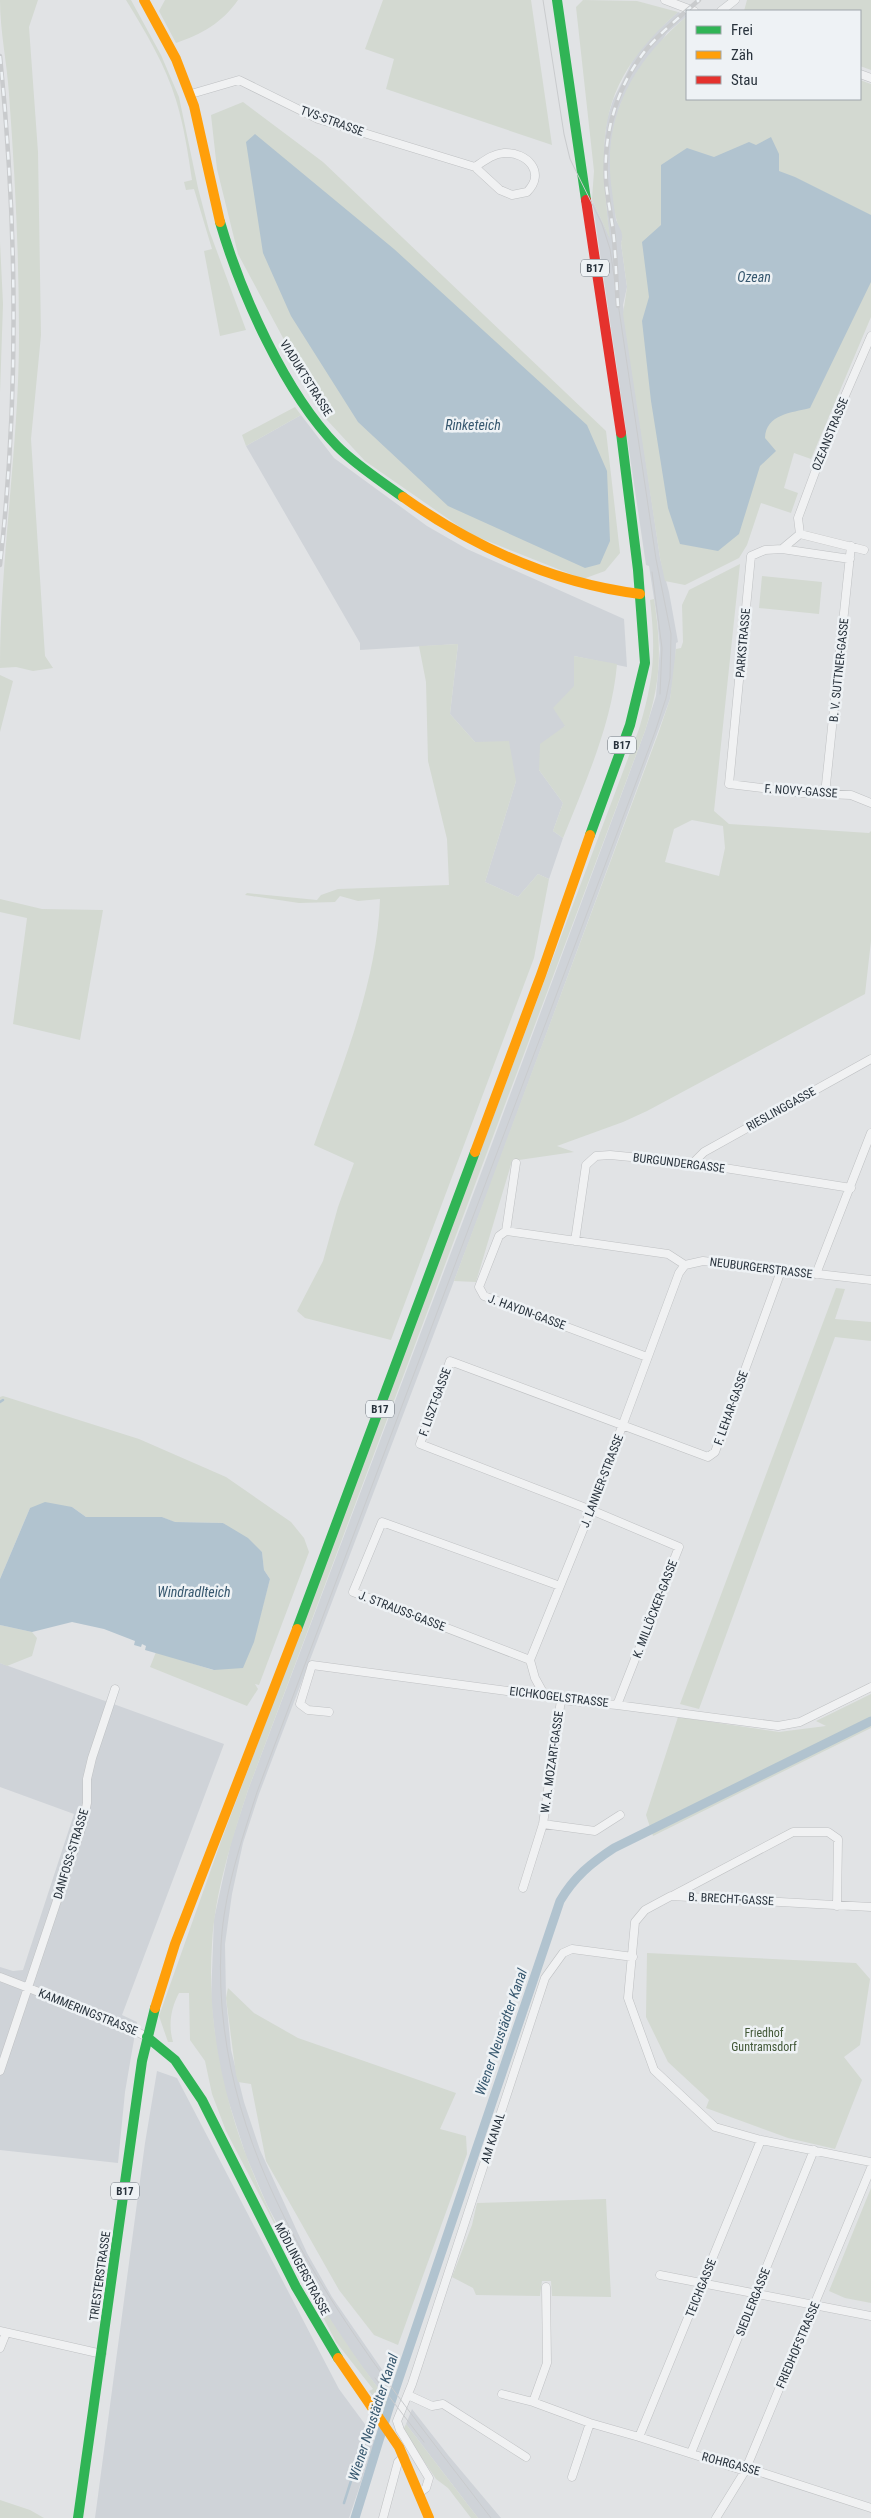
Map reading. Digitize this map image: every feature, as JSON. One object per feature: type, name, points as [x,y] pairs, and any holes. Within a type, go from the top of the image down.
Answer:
[{"type":"main road","name":"VIADUKTSTRASSE","points":[[144,0],[173,52],[191,94],[200,124],[222,227],[238,274],[276,356],[332,440],[355,462],[409,502],[460,535],[555,577],[591,588],[640,594]]},
{"type":"main road","name":"B17","points":[[147,2036],[175,1944],[332,1537],[542,975],[576,872],[630,725],[645,663],[640,594],[623,450],[557,0]]},
{"type":"main road","name":"TRIESTERSTRASSE","points":[[78,2518],[147,2036]]},
{"type":"main road","name":"MÖDLINGERSTRASSE","points":[[147,2036],[175,2060],[202,2100],[296,2287],[330,2346],[381,2417],[393,2437],[404,2458],[429,2518]]},
{"type":"street","points":[[664,0],[691,10]]},
{"type":"street","points":[[730,9],[735,0]]},
{"type":"street","name":"TVS-STRASSE","points":[[191,94],[239,80],[318,118],[476,167],[500,190],[512,195],[527,192],[536,178],[535,168],[530,160],[520,155],[504,153],[492,156],[476,167]]},
{"type":"street","name":"OZEANSTRASSE","points":[[800,534],[798,518],[834,421],[871,336]]},
{"type":"street","points":[[782,549],[800,534],[864,550]]},
{"type":"street","name":"B. V. SUTTNER-GASSE","points":[[825,794],[851,546]]},
{"type":"street","points":[[782,549],[850,559]]},
{"type":"street","name":"PARKSTRASSE","points":[[729,784],[751,556],[764,550],[782,549]]},
{"type":"street","name":"F. NOVY-GASSE","points":[[729,784],[802,794],[851,795],[871,803]]},
{"type":"street","name":"RIESLINGGASSE","points":[[693,1163],[704,1152],[871,1059]]},
{"type":"street","points":[[816,1274],[871,1133]]},
{"type":"street","name":"BURGUNDERGASSE","points":[[575,1241],[586,1165],[596,1156],[610,1155],[693,1163],[851,1188]]},
{"type":"street","name":"J. HAYDN-GASSE","points":[[516,1163],[506,1231],[499,1236],[479,1287],[484,1296],[647,1357]]},
{"type":"street","points":[[506,1231],[668,1254],[685,1265]]},
{"type":"street","name":"NEUBURGERSTRASSE","points":[[685,1265],[702,1261],[871,1280]]},
{"type":"street","name":"J. LANNER-STRASSE","points":[[530,1660],[591,1510],[678,1273],[685,1265]]},
{"type":"street","name":"F. LEHAR-GASSE","points":[[622,1427],[708,1457],[715,1452],[781,1271]]},
{"type":"street","name":"F. LISZT-GASSE","points":[[591,1510],[420,1444],[450,1361],[622,1427]]},
{"type":"street","name":"K. MILLÖCKER-GASSE","points":[[591,1510],[679,1547],[618,1704]]},
{"type":"street","name":"J. STRAUSS-GASSE","points":[[530,1660],[353,1592],[382,1522],[560,1586]]},
{"type":"street","points":[[530,1660],[535,1678],[545,1696]]},
{"type":"street","name":"EICHKOGELSTRASSE","points":[[329,1712],[308,1710],[300,1704],[312,1665],[545,1696],[561,1700],[618,1704],[778,1726],[800,1722],[871,1687]]},
{"type":"street","name":"DANFOSS-STRASSE","points":[[28,1988],[82,1826],[87,1803],[87,1779],[92,1758],[116,1689]]},
{"type":"street","name":"W. A. MOZART-GASSE","points":[[523,1888],[543,1824],[561,1700]]},
{"type":"street","name":"W. A. MOZART-GASSE","points":[[543,1824],[595,1831],[620,1815]]},
{"type":"street","points":[[671,1896],[793,1832],[828,1832],[838,1839],[837,1906]]},
{"type":"street","name":"B. BRECHT-GASSE","points":[[633,1957],[635,1922],[644,1910],[671,1896],[871,1907]]},
{"type":"street","name":"AM KANAL","points":[[419,2492],[426,2488],[428,2478],[397,2421],[408,2395],[546,1978],[563,1953],[572,1949],[633,1957]]},
{"type":"street","points":[[633,1957],[628,1998],[654,2070],[715,2127],[761,2140],[871,2162]]},
{"type":"street","name":"KAMMERINGSTRASSE","points":[[0,1977],[124,2025],[147,2036]]},
{"type":"street","name":"KAMMERINGSTRASSE","points":[[0,2070],[28,1988]]},
{"type":"street","name":"TEICHGASSE","points":[[639,2436],[761,2140]]},
{"type":"street","name":"SIEDLERGASSE","points":[[691,2453],[814,2150]]},
{"type":"street","name":"FRIEDHOFSTRASSE","points":[[716,2518],[745,2471],[871,2168]]},
{"type":"street","points":[[660,2275],[704,2281],[871,2316]]},
{"type":"street","points":[[533,2402],[548,2363],[546,2288]]},
{"type":"street","points":[[0,2348],[3,2332],[102,2354]]},
{"type":"street","name":"ROHRGASSE","points":[[502,2394],[533,2402],[590,2423],[639,2436],[745,2471],[760,2472],[871,2508]]},
{"type":"street","points":[[408,2395],[432,2406],[443,2404],[526,2457]]},
{"type":"street","points":[[572,2477],[590,2423]]},
{"type":"street","points":[[383,2518],[398,2462],[404,2458]]},
{"type":"shaded area","points":[[678,12],[686,16],[667,33],[621,103],[612,141],[610,161],[616,220],[622,230],[623,237],[621,243],[627,287],[623,305],[660,558],[669,592],[678,642],[676,643],[675,668],[670,699],[492,1181],[259,1794],[243,1843],[232,1894],[225,1944],[226,1998],[231,2050],[244,2102],[260,2150],[307,2253],[332,2297],[390,2381],[384,2396],[348,2348],[319,2302],[267,2205],[246,2156],[222,2081],[217,2054],[211,1999],[214,1919],[231,1842],[248,1790],[480,1176],[645,731],[656,696],[660,649],[657,618],[649,566],[646,565],[592,199],[609,236],[602,161],[607,119],[613,100],[633,60],[646,41]]},
{"type":"shaded area","points":[[301,415],[334,458],[427,526],[467,549],[624,619],[627,667],[574,656],[575,686],[565,726],[539,770],[563,803],[553,831],[563,838],[549,879],[538,874],[518,897],[485,882],[516,781],[475,742],[450,714],[458,644],[360,650],[360,643],[246,446]]},
{"type":"shaded area","points":[[0,1663],[224,1744],[122,2015],[137,2022],[125,2092],[118,2163],[0,2150],[0,1967],[13,1971],[23,1970],[74,1814],[0,1787]]},
{"type":"shaded area","points":[[157,2071],[177,2078],[339,2389],[375,2441],[349,2518],[95,2518],[145,2143]]},
{"type":"shaded area","points":[[412,2409],[501,2518],[478,2518],[406,2424]]},
{"type":"green space","points":[[0,0],[38,0],[29,27],[38,152],[41,335],[31,439],[45,656],[53,668],[33,671],[16,667],[0,668],[3,585],[16,419],[19,336],[13,155]]},
{"type":"green space","points":[[126,0],[131,0],[161,55],[179,97],[209,230],[246,330],[220,336],[204,251],[212,249],[194,189],[186,190],[184,182],[192,180],[179,110],[172,87],[161,62]]},
{"type":"green space","points":[[165,0],[238,0],[211,27],[176,43],[159,11]]},
{"type":"green space","points":[[383,0],[531,0],[552,145],[386,89],[394,59],[365,49]]},
{"type":"green space","points":[[583,0],[637,1],[678,12],[651,38],[631,64],[617,89],[609,114],[605,141],[604,171],[610,239],[592,199],[594,171],[576,7]]},
{"type":"green space","points":[[747,0],[871,0],[871,70],[861,66],[861,10],[744,10]]},
{"type":"green space","name":"Ozean","points":[[686,17],[686,100],[861,100],[861,80],[871,84],[871,317],[811,459],[794,453],[784,488],[798,493],[791,513],[761,503],[747,545],[739,558],[685,585],[665,581],[660,558],[623,314],[627,287],[621,243],[622,236],[615,211],[610,164],[611,139],[625,93],[651,52]]},
{"type":"green space","name":"Rinketeich","points":[[243,102],[323,162],[606,431],[620,553],[605,571],[583,579],[470,534],[365,461],[327,420],[238,254],[217,169],[211,115]]},
{"type":"green space","points":[[0,242],[3,304],[0,393]]},
{"type":"green space","points":[[295,407],[301,415],[246,446],[242,435]]},
{"type":"green space","points":[[740,564],[714,811],[729,824],[869,833],[871,831],[871,941],[865,994],[647,1111],[623,1122],[557,1146],[574,1152],[512,1161],[476,1282],[454,1281],[670,699],[676,649],[681,648],[683,642],[682,605],[689,590]],"holes":[[[692,820],[723,826],[725,848],[719,876],[665,862],[674,829]]]},
{"type":"green space","points":[[762,576],[822,582],[819,614],[759,608]]},
{"type":"green space","points":[[654,599],[659,650],[657,681],[645,731],[248,1790],[220,1885],[214,1924],[212,1944],[212,2006],[221,2067],[236,2126],[258,2184],[284,2240],[348,2346],[384,2396],[387,2402],[386,2413],[369,2391],[373,2389],[336,2342],[226,2131],[212,2094],[205,2061],[190,2040],[189,1993],[179,1993],[174,2005],[171,2017],[171,2036],[173,2042],[168,2042],[159,2016],[220,1844],[639,729],[651,680],[653,635],[650,600]]},
{"type":"green space","points":[[458,644],[450,714],[475,742],[509,741],[516,781],[485,882],[518,897],[538,874],[549,879],[534,958],[391,1340],[305,1318],[297,1311],[323,1261],[338,1207],[354,1163],[314,1145],[346,1055],[365,993],[372,962],[380,899],[358,901],[340,896],[335,902],[299,903],[245,895],[247,893],[317,900],[321,895],[338,889],[449,885],[447,839],[428,761],[426,682],[419,646]]},
{"type":"green space","points":[[574,656],[617,664],[610,709],[604,731],[563,838],[553,831],[563,803],[539,770],[540,744],[565,726],[553,708],[574,686]]},
{"type":"green space","points":[[0,675],[13,681],[0,732]]},
{"type":"green space","points":[[0,899],[42,909],[103,910],[80,1040],[13,1024],[27,918],[0,912]]},
{"type":"green space","points":[[836,1288],[845,1289],[835,1319],[871,1322],[871,1341],[835,1337],[699,1709],[680,1704]]},
{"type":"green space","points":[[3,1396],[139,1439],[226,1477],[291,1522],[304,1538],[309,1552],[259,1685],[255,1684],[258,1689],[247,1706],[150,1667],[156,1652],[213,1670],[253,1642],[270,1579],[264,1570],[262,1552],[223,1523],[174,1522],[162,1517],[86,1517],[72,1507],[30,1508],[0,1579],[0,1397]]},
{"type":"green space","points":[[0,1625],[32,1632],[37,1638],[32,1656],[7,1666],[0,1663]]},
{"type":"green space","points":[[871,1694],[871,1728],[653,1836],[646,1815],[678,1717],[779,1732],[826,1726],[816,1721]]},
{"type":"green space","name":"Friedhof Guntramsdorf","points":[[647,1953],[856,1963],[870,1979],[860,2045],[844,2057],[862,2080],[835,2149],[788,2138],[706,2108],[709,2100],[668,2062],[646,2017]]},
{"type":"green space","points":[[228,1988],[254,2013],[298,2038],[456,2093],[440,2129],[466,2136],[467,2154],[398,2345],[374,2335],[339,2290],[266,2161],[251,2084],[238,2082],[236,2075],[226,1998]]},
{"type":"green space","points":[[871,2188],[871,2303],[845,2298],[829,2291]]},
{"type":"green space","points":[[606,2199],[611,2297],[552,2296],[551,2281],[542,2281],[540,2296],[476,2295],[473,2288],[452,2277],[472,2225],[477,2203]]},
{"type":"green space","points":[[406,2424],[478,2518],[471,2518],[448,2488],[436,2479],[403,2430]]},
{"type":"green space","points":[[0,2500],[30,2510],[44,2518],[0,2518]]},
{"type":"water","name":"Rinketeich","points":[[255,134],[394,249],[587,425],[607,471],[610,541],[600,564],[585,568],[448,506],[358,422],[291,316],[263,253],[246,142]]},
{"type":"water","name":"Ozean","points":[[771,137],[779,154],[779,171],[871,215],[871,282],[810,408],[788,413],[775,419],[766,430],[765,438],[776,451],[760,466],[739,534],[718,551],[680,544],[668,508],[651,401],[642,321],[649,297],[642,242],[661,225],[661,165],[687,148],[714,157],[749,142],[756,145]]},
{"type":"water","name":"Windradlteich","points":[[45,1502],[72,1507],[86,1517],[162,1517],[175,1522],[223,1523],[248,1538],[262,1552],[264,1570],[270,1579],[254,1642],[243,1668],[214,1670],[145,1650],[146,1646],[142,1644],[141,1647],[134,1645],[135,1641],[104,1629],[72,1622],[32,1632],[0,1625],[0,1579],[30,1508]]},
{"type":"waterway","name":"Wiener Neustädter Kanal","points":[[355,2518],[390,2405],[560,1901],[565,1892],[584,1871],[614,1848],[871,1721]]},
{"type":"waterway","name":"Wiener Neustädter Kanal","points":[[377,2437],[382,2436]]},
{"type":"waterway","points":[[344,2503],[362,2446],[369,2440]]},
{"type":"tram line","points":[[491,2518],[393,2389],[346,2322],[304,2253],[268,2181],[240,2107],[224,2028],[221,1945],[229,1886],[257,1792],[655,732],[670,678],[671,634],[656,559],[610,249],[602,224],[570,159],[564,134],[543,0]]},
{"type":"tram line","points":[[652,572],[662,648],[660,694]]},
{"type":"tram line","points":[[375,2378],[424,2442]]},
{"type":"railway","points":[[688,10],[699,0]]},
{"type":"railway","points":[[618,306],[614,239],[606,181],[607,144],[610,126],[621,91],[639,58],[657,38],[686,11]]},
{"type":"railway","points":[[0,56],[10,183],[13,310],[10,438],[0,565]]},
{"type":"traffic: fast","points":[[557,0],[586,200]]},
{"type":"traffic: fast","points":[[220,222],[253,311],[283,371],[300,399],[337,446],[361,467],[403,497]]},
{"type":"traffic: fast","points":[[590,835],[630,725],[645,663],[638,570],[621,433]]},
{"type":"traffic: fast","points":[[297,1629],[475,1152]]},
{"type":"traffic: fast","points":[[78,2518],[142,2061],[155,2008]]},
{"type":"traffic: fast","points":[[147,2037],[175,2060],[202,2100],[296,2287],[338,2358]]},
{"type":"traffic: slow","points":[[144,0],[176,59],[194,106],[220,222]]},
{"type":"traffic: slow","points":[[403,497],[458,532],[486,547],[545,572],[608,589],[640,594]]},
{"type":"traffic: slow","points":[[475,1152],[541,975],[590,835]]},
{"type":"traffic: slow","points":[[155,2008],[175,1944],[297,1629]]},
{"type":"traffic: slow","points":[[338,2358],[399,2447],[429,2518]]},
{"type":"traffic: jam","points":[[586,200],[621,433]]}]
